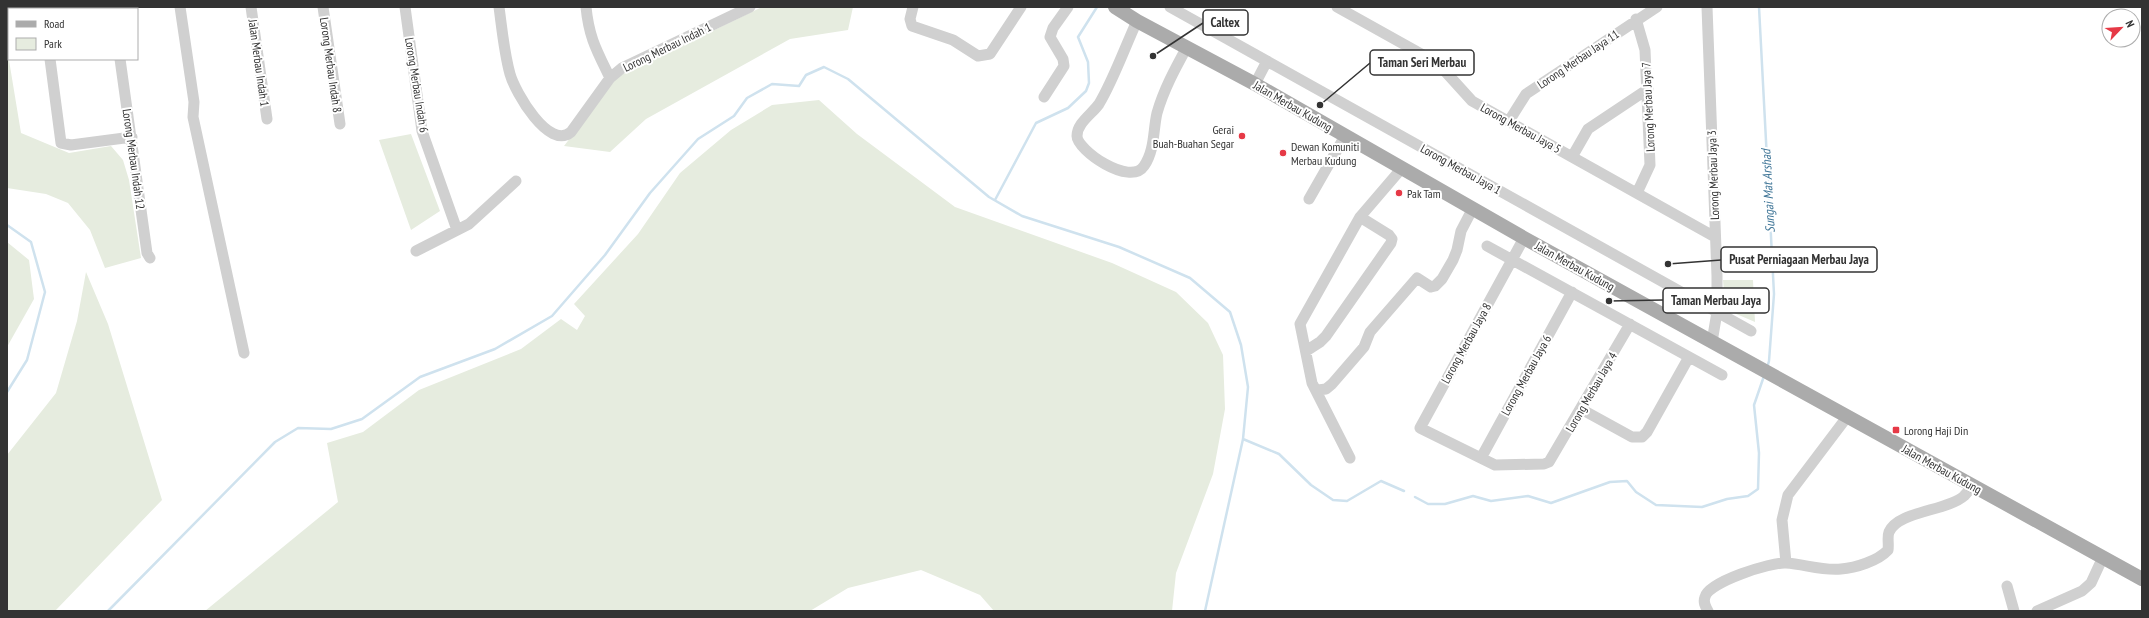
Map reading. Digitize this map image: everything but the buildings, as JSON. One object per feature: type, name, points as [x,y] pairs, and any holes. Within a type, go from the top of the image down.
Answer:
[{"type":"main road","name":"Jalan Merbau Kudung","points":[[1114,7],[1137,21],[1255,84],[1524,238],[2142,579]]},
{"type":"street","points":[[180,7],[194,102],[195,125],[244,353]]},
{"type":"street","name":"Jalan Merbau Indah 1","points":[[251,7],[267,118]]},
{"type":"street","name":"Lorong Merbau Indah 8","points":[[323,7],[340,124]]},
{"type":"street","name":"Lorong Merbau Indah 6","points":[[405,7],[422,131],[457,230]]},
{"type":"street","name":"Lorong Merbau Indah 1","points":[[499,7],[506,61],[518,92],[524,103],[544,128],[552,135],[563,137],[571,132],[610,78],[622,68],[750,7]]},
{"type":"street","points":[[586,7],[588,29],[610,78]]},
{"type":"street","points":[[913,7],[910,19],[912,26],[953,40],[978,56],[984,56],[990,54],[1021,7]]},
{"type":"street","points":[[1044,97],[1064,66],[1063,59],[1050,37],[1053,28],[1068,7]]},
{"type":"street","name":"Lorong Merbau Jaya 1","points":[[1170,7],[1752,332]]},
{"type":"street","name":"Lorong Merbau Jaya 5","points":[[1337,7],[1432,60],[1443,69],[1472,100],[1715,237]]},
{"type":"street","name":"Lorong Merbau Jaya 11","points":[[1509,121],[1526,94],[1636,19],[1657,7]]},
{"type":"street","name":"Lorong Merbau Jaya 3","points":[[1707,7],[1717,312],[1712,342]]},
{"type":"street","name":"Lorong Merbau Jaya 7","points":[[1636,19],[1645,50],[1648,89],[1650,165],[1637,193]]},
{"type":"street","points":[[1137,21],[1100,102],[1084,122],[1077,135],[1078,141],[1086,150],[1123,173],[1137,172],[1144,167],[1150,154],[1157,114],[1167,83],[1187,47]]},
{"type":"street","points":[[50,60],[62,143],[71,145],[132,137]]},
{"type":"street","name":"Lorong Merbau Indah 12","points":[[120,60],[132,137],[146,253],[150,258]]},
{"type":"street","points":[[1255,84],[1267,61]]},
{"type":"street","points":[[1572,157],[1588,129],[1648,89]]},
{"type":"street","points":[[1309,200],[1345,136]]},
{"type":"street","points":[[1350,458],[1318,390],[1312,383],[1306,350],[1300,329],[1302,319],[1360,217],[1402,168]]},
{"type":"street","points":[[416,251],[469,224],[516,181]]},
{"type":"street","points":[[1318,390],[1326,388],[1332,384],[1341,371],[1364,347],[1370,332],[1417,278],[1425,285],[1433,287],[1442,279],[1457,250],[1461,231],[1473,208]]},
{"type":"street","points":[[1306,350],[1320,342],[1326,336],[1392,243],[1392,239],[1389,235],[1360,217]]},
{"type":"street","name":"Lorong Merbau Jaya 8","points":[[1481,458],[1420,428],[1524,238]]},
{"type":"street","points":[[1488,246],[1722,375]]},
{"type":"street","name":"Lorong Merbau Jaya 6","points":[[1481,458],[1572,292]]},
{"type":"street","name":"Lorong Merbau Jaya 4","points":[[1481,458],[1495,465],[1502,466],[1544,464],[1552,459],[1630,324]]},
{"type":"street","points":[[1581,409],[1632,437],[1642,437],[1689,357]]},
{"type":"street","points":[[1786,563],[1782,520],[1788,496],[1847,417]]},
{"type":"street","points":[[1708,611],[1704,605],[1704,596],[1711,587],[1766,565],[1786,563],[1817,568],[1841,569],[1876,558],[1888,550],[1889,533],[1893,524],[1946,505],[1964,496],[1972,486]]},
{"type":"street","points":[[2037,611],[2082,591],[2091,583],[2103,557]]},
{"type":"street","points":[[2007,586],[2014,611]]},
{"type":"green space","points":[[762,7],[853,7],[848,30],[790,39],[646,119],[610,152],[564,146],[617,77]]},
{"type":"green space","points":[[7,48],[21,133],[69,153],[111,146],[123,160],[129,180],[141,258],[105,268],[90,230],[68,203],[46,194],[7,188]]},
{"type":"green space","points":[[819,100],[857,134],[955,207],[1112,263],[1176,292],[1208,323],[1223,355],[1225,409],[1213,474],[1176,573],[1172,611],[994,611],[980,595],[921,570],[848,588],[810,611],[205,611],[338,502],[327,443],[363,432],[419,390],[521,349],[561,319],[577,330],[585,316],[574,304],[638,234],[680,173],[731,130],[772,105]]},
{"type":"green space","points":[[411,134],[440,211],[411,230],[379,140]]},
{"type":"green space","points":[[7,242],[29,260],[34,299],[7,347]]},
{"type":"green space","points":[[86,272],[108,324],[162,500],[55,611],[7,611],[7,455],[56,393],[77,321]]},
{"type":"green space","points":[[1723,280],[1753,280],[1755,322],[1727,310]]},
{"type":"waterway","points":[[995,200],[1036,123],[1068,108],[1086,91],[1089,83],[1088,62],[1078,37],[1097,7]]},
{"type":"waterway","name":"Sungai Mat Arshad","points":[[1759,7],[1774,294],[1769,361],[1767,368]]},
{"type":"waterway","points":[[108,611],[275,442],[298,428],[331,429],[362,419],[420,377],[495,349],[552,316],[605,255],[650,193],[698,139],[734,116],[747,98],[772,84],[799,86],[806,75],[824,67],[848,79],[989,197],[1022,216],[1119,247],[1190,278],[1230,312],[1241,345],[1248,387],[1243,439],[1205,611]]},
{"type":"waterway","points":[[7,225],[31,242],[45,292],[27,360],[7,392]]},
{"type":"waterway","name":"Sungai Mat Arshad","points":[[1415,497],[1428,504],[1445,504],[1473,496],[1491,501],[1528,496],[1551,503],[1610,482],[1627,481],[1636,492],[1656,505],[1702,507],[1727,499],[1748,496],[1758,489],[1759,453],[1754,405],[1764,376]]},
{"type":"waterway","name":"Sungai Mat Arshad","points":[[1243,439],[1279,454],[1311,485],[1333,500],[1347,501],[1381,481],[1404,491]]},
{"type":"place","name":"Caltex","points":[[1153,56]]},
{"type":"place","name":"Taman Seri Merbau","points":[[1320,105]]},
{"type":"place","name":"Gerai Buah-Buahan Segar","points":[[1242,136]]},
{"type":"place","name":"Dewan Komuniti Merbau Kudung","points":[[1283,153]]},
{"type":"place","name":"Pak Tam","points":[[1399,193]]},
{"type":"place","name":"Pusat Perniagaan Merbau Jaya","points":[[1668,264]]},
{"type":"place","name":"Taman Merbau Jaya","points":[[1609,301]]},
{"type":"place","name":"Lorong Haji Din","points":[[1896,430]]}]
